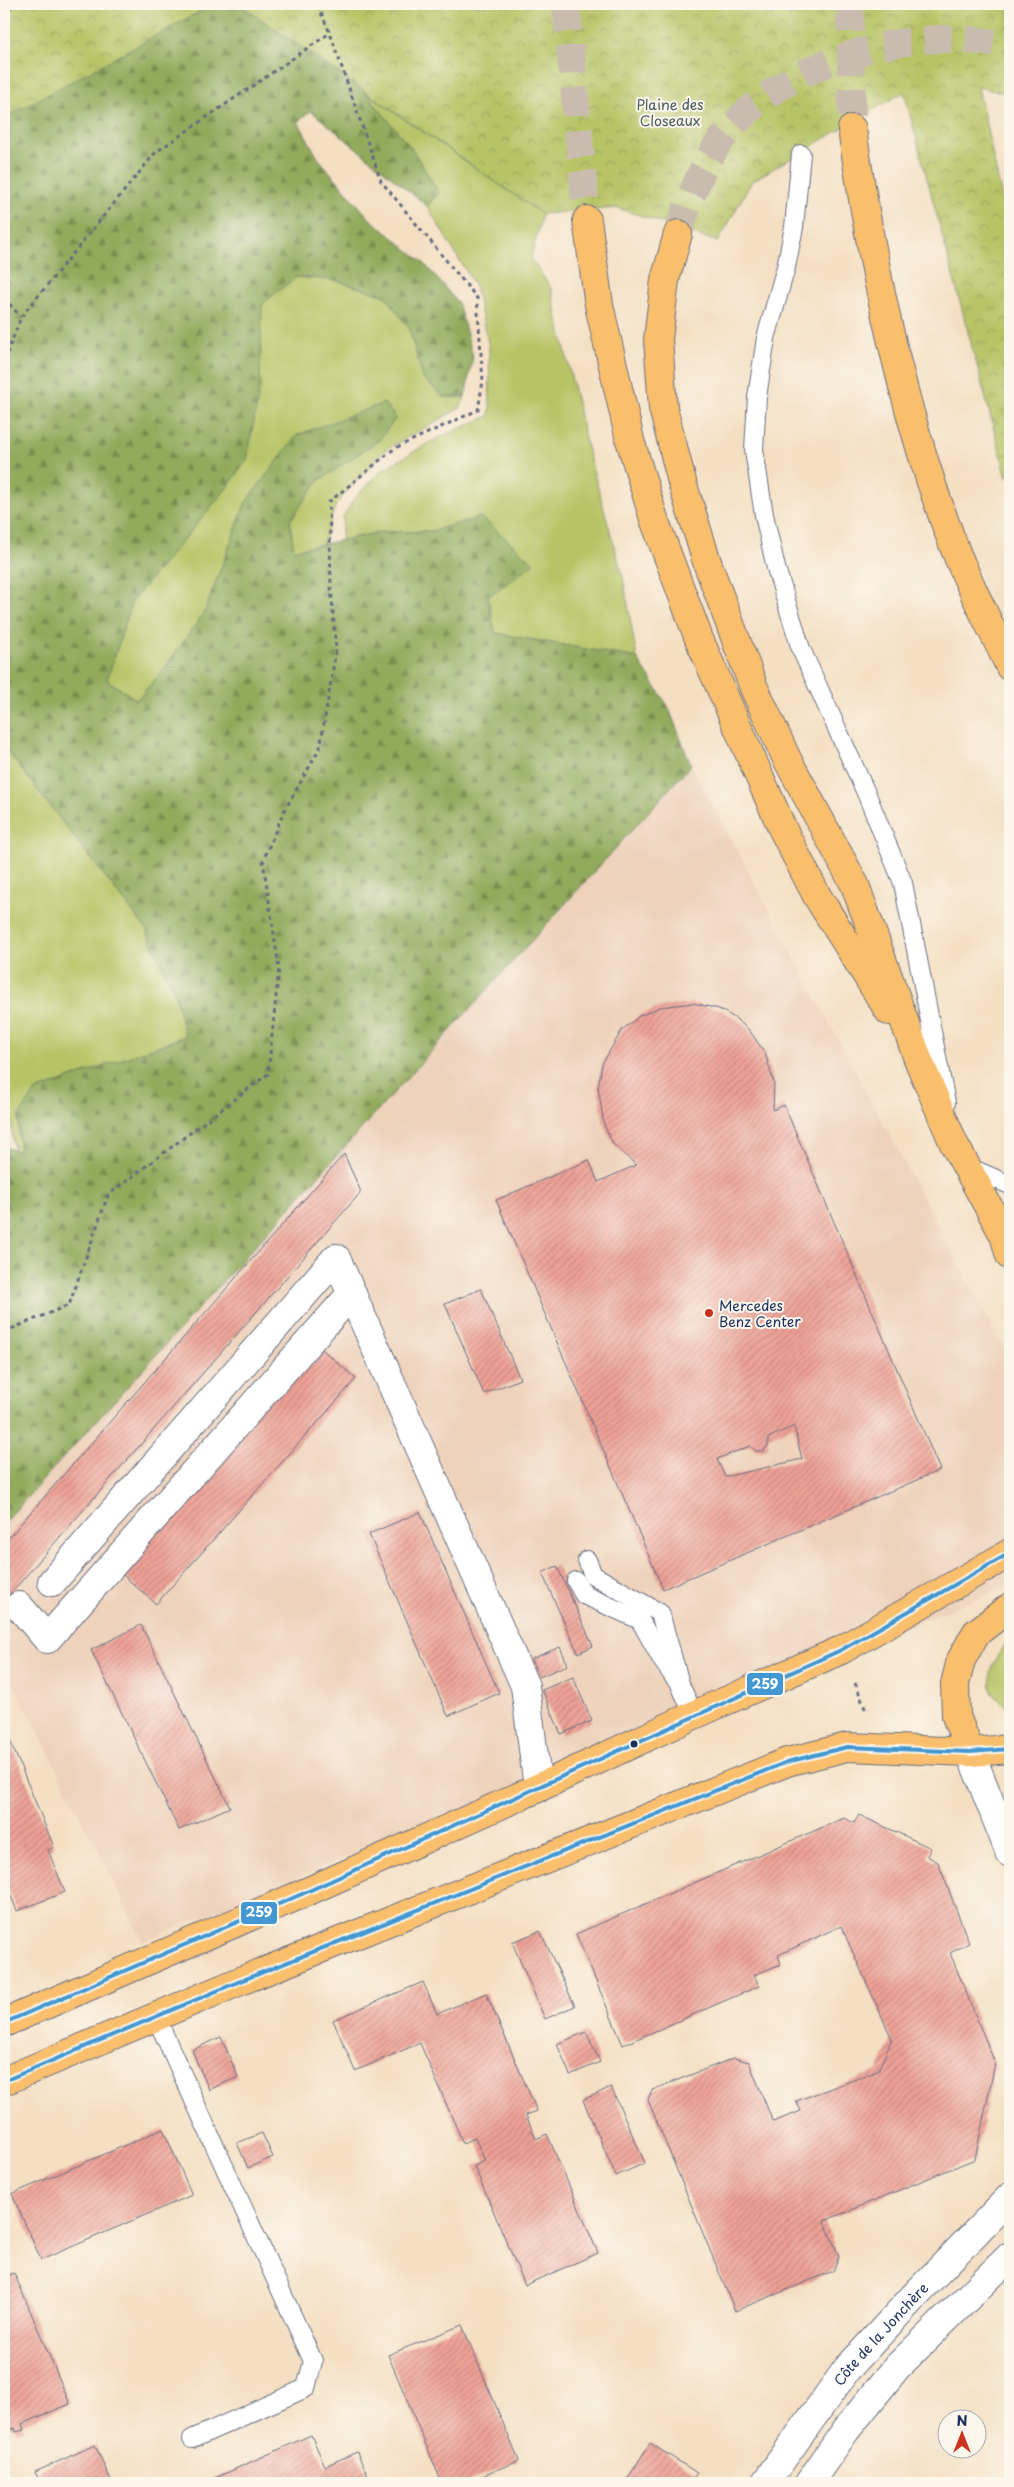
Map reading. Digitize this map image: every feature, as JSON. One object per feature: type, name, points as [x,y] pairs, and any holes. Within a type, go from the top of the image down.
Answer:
[{"type":"main road","points":[[852,129],[867,230],[898,368],[923,456],[950,538],[1010,667]]},
{"type":"main road","points":[[587,220],[599,305],[630,440],[654,520],[699,639],[782,830],[812,887],[918,1059]]},
{"type":"main road","points":[[678,234],[665,280],[658,339],[663,408],[682,482],[708,565],[754,688],[788,759],[855,885],[918,1059],[960,1155],[1008,1244]]},
{"type":"main road","points":[[4,2023],[258,1913],[841,1650],[1010,1553]]},
{"type":"main road","points":[[970,1752],[956,1716],[955,1684],[961,1660],[976,1634],[1010,1607]]},
{"type":"main road","points":[[4,2081],[156,2017],[788,1762],[847,1747],[970,1752],[1010,1749]]},
{"type":"street","points":[[52,1582],[336,1258],[526,1686],[538,1788]]},
{"type":"street","points":[[18,1606],[47,1639],[352,1293]]},
{"type":"street","points":[[970,1752],[1010,1853]]},
{"type":"street","name":"Côte de la Jonchère","points":[[765,2483],[847,2369],[1010,2197]]},
{"type":"street","points":[[809,2483],[846,2430],[897,2367],[1010,2256]]},
{"type":"lane","points":[[801,154],[794,227],[766,338],[757,397],[754,450],[764,515],[776,568],[801,649],[868,795],[903,883],[960,1155],[1010,1185]]},
{"type":"lane","points":[[587,1560],[593,1575],[660,1613],[682,1687],[694,1715]]},
{"type":"lane","points":[[576,1581],[584,1595],[640,1620],[662,1660],[682,1687]]},
{"type":"lane","points":[[156,2017],[313,2361],[306,2388],[192,2439]]},
{"type":"path","points":[[4,16],[13,4]]},
{"type":"path","points":[[4,1332],[69,1305],[108,1195],[268,1074],[279,968],[263,861],[283,813],[320,748],[336,650],[331,586],[329,502],[394,448],[478,410],[483,381],[477,298],[381,181],[330,33],[317,4]]},
{"type":"path","points":[[4,361],[21,317],[156,152],[330,33]]},
{"type":"path","points":[[4,298],[21,317]]},
{"type":"path","points":[[855,1683],[866,1711]]},
{"type":"shaded area","points":[[691,765],[1010,1360],[1010,1585],[143,1941],[4,1664],[4,1523]]},
{"type":"green space","name":"Plaine des Closeaux","points":[[4,4],[1010,4],[1010,94],[978,87],[1010,235],[1010,465],[1007,478],[904,92],[752,181],[718,242],[618,208],[542,214],[242,6],[210,6],[4,118]]},
{"type":"green space","points":[[210,6],[242,6],[365,92],[412,149],[439,193],[427,206],[311,111],[298,121],[318,158],[370,219],[424,263],[458,303],[473,356],[465,397],[443,397],[423,378],[409,328],[386,296],[335,280],[296,277],[262,304],[260,386],[247,460],[226,489],[132,601],[107,680],[137,700],[164,669],[205,611],[246,502],[297,435],[384,403],[396,418],[379,440],[317,482],[290,521],[294,550],[381,532],[432,531],[481,517],[534,563],[488,597],[495,633],[637,658],[668,706],[691,765],[4,1523],[4,1146],[19,1152],[19,1116],[36,1091],[185,1036],[175,994],[146,929],[4,747],[4,118]]},
{"type":"green space","points":[[365,92],[542,214],[531,259],[551,288],[589,456],[623,577],[637,658],[495,633],[487,597],[481,517],[432,531],[381,532],[341,540],[343,517],[353,500],[383,469],[438,438],[489,416],[490,406],[489,347],[475,286],[427,206],[439,193],[412,149]]},
{"type":"green space","points":[[296,277],[335,280],[386,296],[409,328],[423,378],[443,397],[465,397],[460,408],[385,450],[336,504],[323,544],[293,550],[290,521],[317,482],[379,440],[246,502],[205,611],[164,669],[137,700],[107,680],[132,601],[226,489],[247,460],[262,304]]},
{"type":"green space","points":[[4,747],[146,929],[175,994],[185,1036],[36,1091],[19,1116],[19,1152],[14,1150],[9,1107],[4,1096]]},
{"type":"green space","points":[[1010,1638],[1010,1709],[992,1694],[991,1677],[996,1658]]},
{"type":"building","name":"Mercedes Benz Center","points":[[693,1003],[719,1009],[735,1018],[749,1030],[765,1053],[774,1083],[773,1110],[784,1105],[940,1470],[663,1589],[496,1200],[589,1160],[598,1182],[636,1165],[613,1144],[604,1125],[598,1087],[602,1064],[622,1030],[639,1016],[660,1007]],"holes":[[[794,1426],[802,1459],[725,1477],[717,1459],[750,1446],[756,1451],[763,1451],[768,1446],[768,1438]]]},
{"type":"building","points":[[344,1154],[361,1192],[4,1601],[4,1543]]},
{"type":"building","points":[[481,1289],[520,1379],[484,1394],[445,1304]]},
{"type":"building","points":[[315,1343],[356,1379],[156,1604],[115,1568]]},
{"type":"building","points":[[420,1512],[499,1693],[448,1716],[369,1534]]},
{"type":"building","points":[[557,1566],[593,1646],[578,1653],[542,1573]]},
{"type":"building","points":[[141,1625],[230,1807],[179,1830],[91,1650]]},
{"type":"building","points":[[560,1647],[568,1665],[539,1677],[531,1659]]},
{"type":"building","points":[[573,1677],[592,1721],[561,1734],[542,1690]]},
{"type":"building","points":[[4,1726],[54,1847],[48,1850],[65,1892],[17,1911],[4,1878],[4,1868],[8,1866],[4,1855]]},
{"type":"building","points":[[859,1815],[931,1848],[927,1856],[938,1862],[969,1943],[950,1953],[995,2063],[975,2159],[824,2221],[839,2256],[833,2271],[735,2311],[648,2100],[652,2090],[734,2058],[749,2062],[773,2122],[801,2111],[796,2101],[878,2071],[892,2039],[841,1926],[778,1955],[781,1964],[754,1975],[759,1986],[623,2045],[576,1934],[844,1818],[854,1823]]},
{"type":"building","points":[[540,1931],[575,2006],[545,2019],[512,1942]]},
{"type":"building","points":[[423,1982],[437,2014],[486,1993],[537,2111],[526,2115],[536,2139],[547,2134],[598,2253],[525,2285],[474,2166],[485,2161],[475,2138],[463,2143],[420,2043],[355,2071],[333,2020]]},
{"type":"building","points":[[586,2032],[600,2062],[570,2075],[557,2044]]},
{"type":"building","points":[[221,2037],[238,2077],[209,2090],[192,2050]]},
{"type":"building","points":[[611,2087],[645,2163],[616,2176],[583,2100]]},
{"type":"building","points":[[163,2129],[192,2195],[41,2260],[12,2194]]},
{"type":"building","points":[[262,2133],[273,2157],[248,2168],[237,2143]]},
{"type":"building","points":[[14,2273],[70,2404],[22,2424],[24,2430],[16,2432],[15,2428],[10,2429],[4,2413],[4,2277]]},
{"type":"building","points":[[462,2325],[519,2461],[465,2483],[442,2483],[388,2355]]},
{"type":"building","points":[[311,2435],[325,2466],[357,2452],[371,2483],[204,2483]]},
{"type":"building","points":[[650,2443],[697,2473],[690,2483],[625,2483]]},
{"type":"building","points":[[95,2445],[112,2483],[40,2483],[35,2472]]},
{"type":"tunnel","points":[[566,4],[587,220]]},
{"type":"tunnel","points":[[850,4],[852,129]]},
{"type":"tunnel","points":[[678,234],[699,178],[716,147],[735,123],[759,102],[785,84],[814,69],[845,57],[907,42],[956,39],[1010,45]]},
{"type":"transit line","name":"259","points":[[4,2023],[302,1894],[841,1650],[1010,1553]]},
{"type":"transit line","name":"259","points":[[4,2081],[238,1982],[787,1762],[847,1747],[970,1752],[1010,1749]]},
{"type":"place","name":"Mercedes Benz Center","points":[[709,1313]]}]
